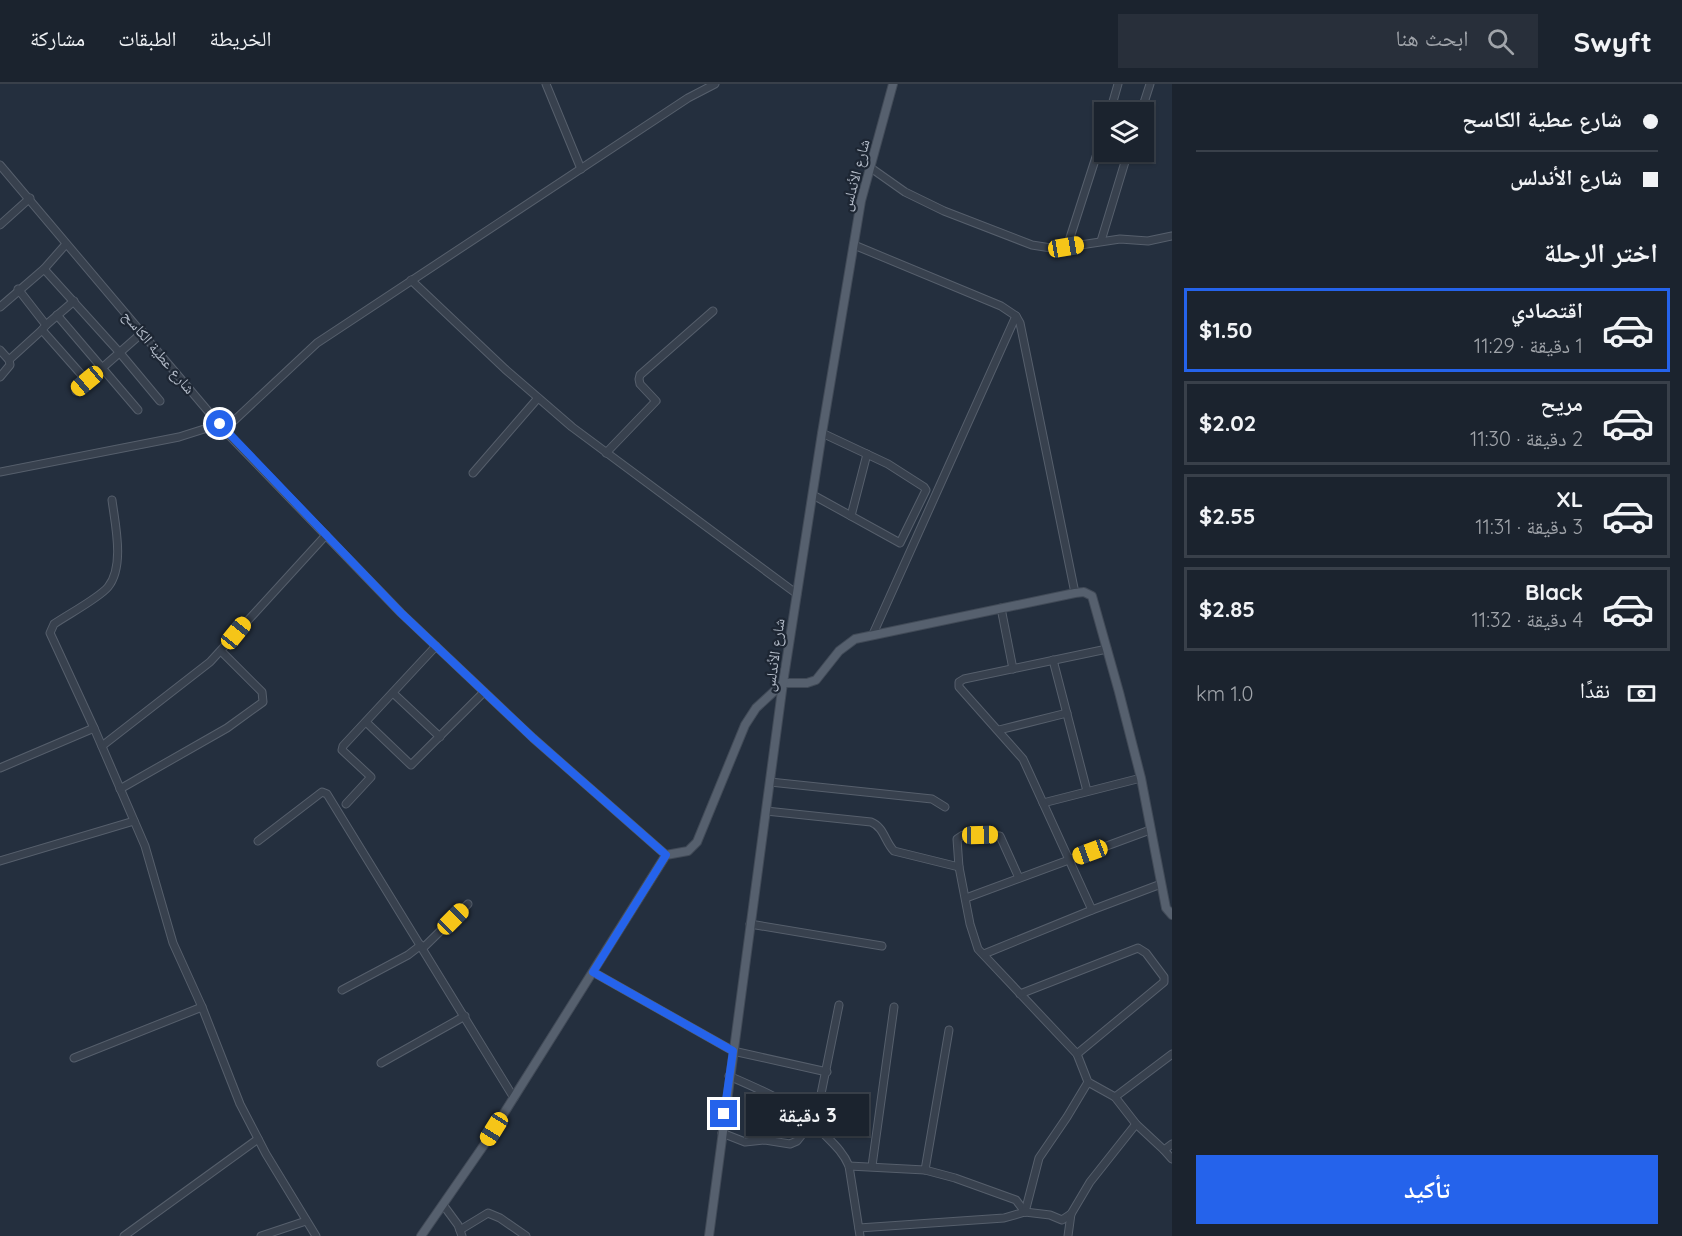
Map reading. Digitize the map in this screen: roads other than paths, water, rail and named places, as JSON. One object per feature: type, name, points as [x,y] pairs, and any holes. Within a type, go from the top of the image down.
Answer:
[{"type":"main road","name":"شارع الأندلس","points":[[709,1236],[783,683],[822,433],[861,201],[893,84]]},
{"type":"main road","points":[[421,1236],[444,1206],[514,1098],[666,855],[688,851],[697,842],[745,725],[756,708],[783,683],[807,683],[816,680],[847,644],[855,639],[1075,593],[1088,593],[1094,600],[1141,778],[1166,908],[1172,915]]},
{"type":"street","points":[[546,84],[581,168]]},
{"type":"street","points":[[0,472],[222,427],[317,343],[688,98],[715,84]]},
{"type":"street","points":[[1114,102],[1118,84]]},
{"type":"street","points":[[1144,102],[1150,84]]},
{"type":"street","points":[[1066,247],[1094,162]]},
{"type":"street","points":[[1101,241],[1125,162]]},
{"type":"street","name":"شارع عطية الكاسح","points":[[0,165],[222,427],[401,613],[484,692],[666,855]]},
{"type":"street","points":[[871,168],[906,192],[944,211],[1032,246],[1066,247],[1129,238],[1148,240],[1172,236]]},
{"type":"street","points":[[0,225],[30,198]]},
{"type":"street","points":[[0,307],[44,269],[66,244]]},
{"type":"street","points":[[854,245],[1001,306],[1016,316],[1020,323],[1075,593]]},
{"type":"street","points":[[44,269],[120,353],[159,402]]},
{"type":"street","points":[[411,280],[572,427],[797,594]]},
{"type":"street","points":[[18,290],[44,328],[87,381]]},
{"type":"street","points":[[9,360],[74,302]]},
{"type":"street","points":[[606,453],[656,401],[640,384],[640,375],[713,311]]},
{"type":"street","points":[[57,315],[138,410]]},
{"type":"street","points":[[873,634],[1016,316]]},
{"type":"street","points":[[76,391],[143,332]]},
{"type":"street","points":[[0,350],[9,360],[9,369],[0,377]]},
{"type":"street","points":[[473,473],[538,398]]},
{"type":"street","points":[[813,495],[901,543],[926,490],[888,464],[822,433]]},
{"type":"street","points":[[851,516],[867,454]]},
{"type":"street","points":[[112,500],[116,534],[116,572],[107,588],[54,624],[50,633],[145,846],[173,943],[202,1007],[240,1104],[258,1139],[316,1236]]},
{"type":"street","points":[[102,746],[210,662],[326,535]]},
{"type":"street","points":[[1001,608],[1013,669]]},
{"type":"street","points":[[346,804],[371,777],[342,750],[343,746],[436,646]]},
{"type":"street","points":[[1092,910],[1023,759],[959,687],[959,682],[964,679],[1107,649]]},
{"type":"street","points":[[120,789],[227,728],[263,702],[262,692],[221,651]]},
{"type":"street","points":[[1053,660],[1087,791]]},
{"type":"street","points":[[366,722],[408,765],[413,764],[484,692]]},
{"type":"street","points":[[393,693],[440,737]]},
{"type":"street","points":[[999,730],[1067,713]]},
{"type":"street","points":[[0,768],[94,728]]},
{"type":"street","points":[[1043,803],[1141,778]]},
{"type":"street","points":[[770,782],[932,799],[945,807]]},
{"type":"street","points":[[258,841],[322,792],[327,794],[514,1098]]},
{"type":"street","points":[[766,811],[871,822],[877,824],[894,851],[959,867]]},
{"type":"street","points":[[0,861],[134,821]]},
{"type":"street","points":[[966,898],[1150,830]]},
{"type":"street","points":[[1019,878],[1002,837],[998,834],[959,836],[957,839],[959,867],[974,939],[984,954],[1077,1054],[1088,1082],[1115,1097],[1136,1124],[1172,1159]]},
{"type":"street","points":[[984,954],[1161,884]]},
{"type":"street","points":[[342,990],[422,947],[468,904]]},
{"type":"street","points":[[750,924],[882,946]]},
{"type":"street","points":[[1020,994],[1138,948],[1146,953],[1164,977],[1164,982],[1077,1054]]},
{"type":"street","points":[[593,972],[733,1051],[827,1072]]},
{"type":"street","points":[[722,1133],[745,1142],[765,1140],[794,1143],[811,1122],[818,1108],[839,1005]]},
{"type":"street","points":[[74,1058],[202,1007]]},
{"type":"street","points":[[872,1166],[894,1007]]},
{"type":"street","points":[[381,1063],[465,1016]]},
{"type":"street","points":[[925,1170],[949,1030]]},
{"type":"street","points":[[1115,1097],[1172,1054]]},
{"type":"street","points":[[729,1076],[789,1104],[845,1156],[849,1166],[860,1236]]},
{"type":"street","points":[[1025,1212],[1039,1158],[1088,1082]]},
{"type":"street","points":[[1068,1236],[1071,1214],[1090,1182],[1136,1124]]},
{"type":"street","points":[[124,1236],[258,1139]]},
{"type":"street","points":[[1164,1150],[1172,1144]]},
{"type":"street","points":[[849,1166],[925,1170],[1016,1200],[1025,1212]]},
{"type":"street","points":[[444,1206],[461,1233],[488,1213],[500,1218],[526,1236]]},
{"type":"street","points":[[859,1227],[1004,1218],[1025,1212],[1050,1215],[1062,1220],[1071,1214]]},
{"type":"street","points":[[261,1236],[306,1221]]}]
